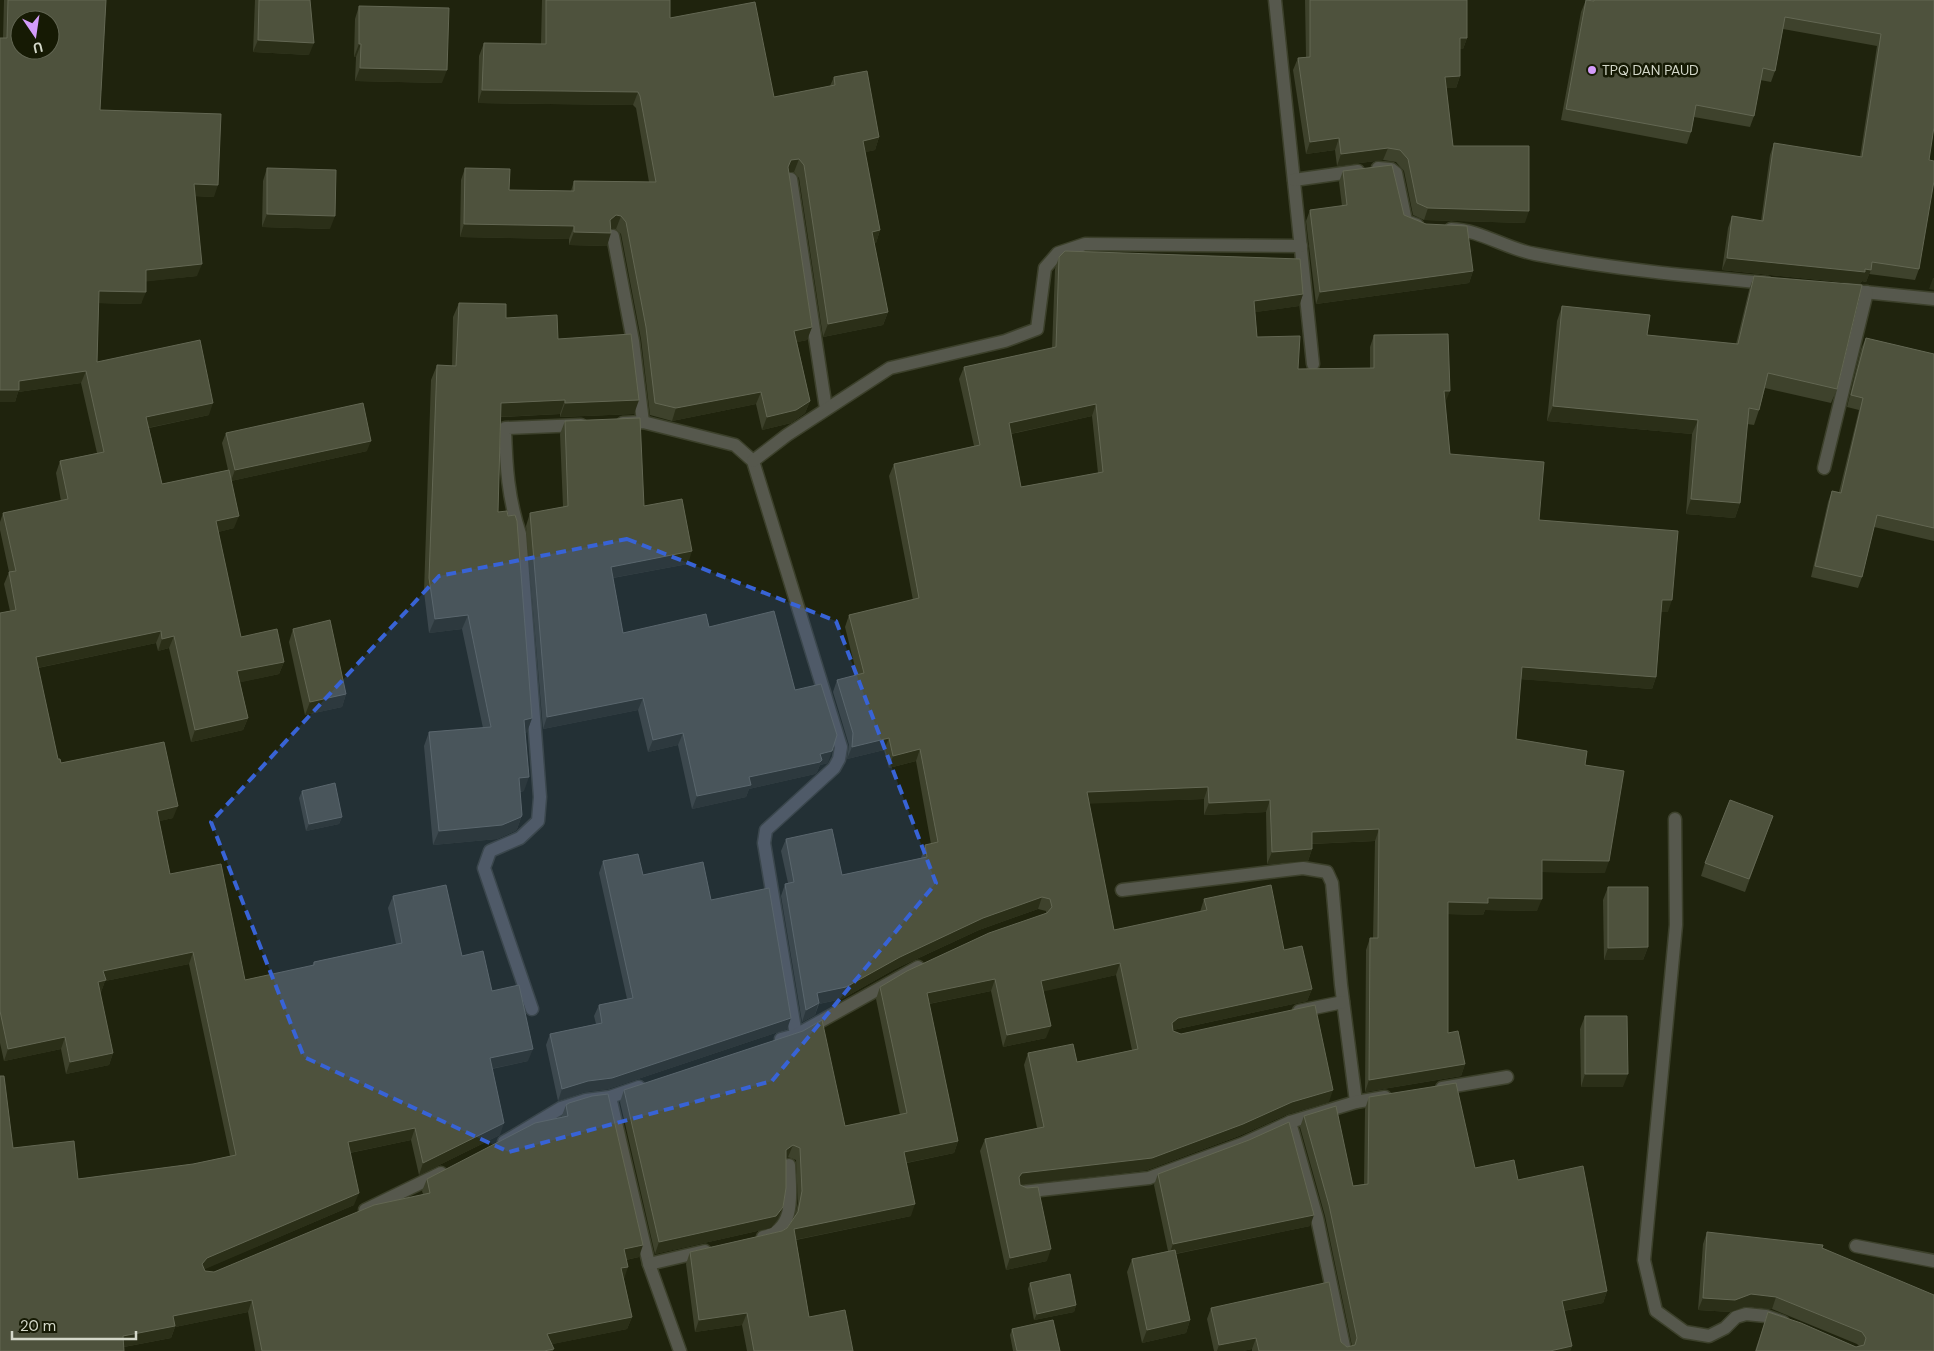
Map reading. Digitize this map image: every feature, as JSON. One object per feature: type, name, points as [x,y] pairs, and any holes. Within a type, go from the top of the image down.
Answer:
[{"type":"street","points":[[1275,0],[1313,364]]},
{"type":"street","points":[[1294,180],[1384,168],[1391,169],[1396,173],[1406,221],[1422,228],[1468,230],[1533,254],[1682,276],[1780,284]]},
{"type":"street","points":[[791,179],[826,410]]},
{"type":"street","points":[[613,236],[633,341],[643,422]]},
{"type":"street","points":[[753,461],[787,435],[890,368],[1005,341],[1038,329],[1045,268],[1058,253],[1085,244],[1301,246]]},
{"type":"street","points":[[1828,289],[1934,299]]},
{"type":"street","points":[[1824,468],[1868,292]]},
{"type":"street","points":[[613,423],[643,422],[735,445],[753,461],[841,747],[839,759],[834,768],[766,830],[764,843],[796,1034]]},
{"type":"street","points":[[532,1009],[484,868],[490,851],[520,838],[538,821],[540,797],[520,534],[511,508],[507,478],[505,428],[593,424]]},
{"type":"street","points":[[1675,819],[1676,925],[1644,1260],[1656,1311],[1685,1332],[1709,1336],[1725,1328],[1736,1317],[1746,1314],[1766,1316],[1793,1326]]},
{"type":"street","points":[[1122,890],[1302,868],[1327,872],[1332,882],[1343,1002],[1356,1102]]},
{"type":"street","points":[[768,1044],[796,1034],[899,976],[932,960]]},
{"type":"street","points":[[1287,1014],[1343,1002]]},
{"type":"street","points":[[1432,1089],[1508,1077]]},
{"type":"street","points":[[496,1145],[561,1108],[586,1100],[610,1097],[647,1084]]},
{"type":"street","points":[[1022,1192],[1149,1178],[1242,1144],[1290,1122],[1356,1102],[1394,1096]]},
{"type":"street","points":[[610,1097],[649,1264],[680,1351]]},
{"type":"street","points":[[1290,1122],[1316,1218],[1345,1351]]},
{"type":"street","points":[[748,1241],[776,1234],[786,1222],[790,1201],[789,1165]]},
{"type":"street","points":[[356,1213],[452,1167]]},
{"type":"street","points":[[1856,1246],[1934,1262]]},
{"type":"street","points":[[649,1264],[721,1247]]},
{"type":"highlighted area","points":[[627,539],[836,621],[936,883],[772,1081],[509,1152],[304,1057],[211,822],[439,576]]},
{"type":"building","points":[[8,0],[106,0],[100,110],[221,114],[218,185],[194,184],[202,264],[146,270],[146,292],[99,291],[97,362],[200,340],[213,403],[146,417],[162,484],[229,470],[239,516],[216,521],[241,637],[277,629],[284,662],[237,671],[248,718],[195,730],[174,636],[162,639],[161,631],[36,657],[58,759],[60,759],[61,763],[164,742],[178,806],[157,811],[170,874],[221,864],[245,980],[314,965],[314,962],[402,943],[393,896],[446,885],[462,956],[483,951],[492,991],[519,985],[533,1049],[490,1058],[504,1123],[423,1163],[415,1128],[348,1142],[359,1193],[207,1258],[202,1264],[205,1271],[214,1272],[374,1205],[430,1193],[427,1179],[535,1123],[568,1116],[566,1105],[569,1103],[592,1096],[608,1094],[643,1245],[624,1249],[628,1267],[621,1268],[632,1317],[547,1334],[554,1349],[544,1351],[262,1351],[252,1300],[173,1316],[175,1326],[123,1336],[124,1351],[0,1351],[0,1076],[4,1076],[13,1148],[74,1141],[78,1179],[193,1164],[236,1155],[193,952],[103,971],[106,980],[98,982],[113,1053],[70,1062],[65,1037],[8,1049],[0,1011],[0,613],[16,610],[9,572],[16,571],[3,513],[68,499],[60,461],[104,452],[86,371],[19,381],[19,390],[0,390],[0,38],[7,38]]},
{"type":"building","points":[[259,0],[310,0],[314,43],[258,40]]},
{"type":"building","points":[[546,0],[670,0],[670,18],[755,2],[774,97],[835,85],[834,77],[867,71],[879,137],[863,141],[880,230],[872,232],[888,312],[828,324],[804,165],[799,159],[791,160],[788,167],[812,327],[794,331],[810,401],[796,410],[767,417],[761,392],[676,408],[655,403],[646,327],[626,222],[621,216],[616,215],[610,220],[611,233],[574,232],[574,226],[464,224],[465,168],[510,169],[509,190],[574,191],[574,181],[656,182],[638,92],[482,90],[484,43],[546,44]]},
{"type":"building","points":[[1310,0],[1467,0],[1467,38],[1460,38],[1460,76],[1445,77],[1453,146],[1529,146],[1529,211],[1428,208],[1417,203],[1408,159],[1400,150],[1388,148],[1341,154],[1339,138],[1310,142],[1298,58],[1310,57]]},
{"type":"building","points":[[1586,0],[1934,0],[1934,127],[1929,160],[1934,161],[1934,181],[1919,269],[1872,262],[1871,270],[1865,269],[1865,272],[1727,258],[1732,216],[1763,221],[1774,143],[1862,157],[1881,34],[1785,17],[1775,71],[1763,68],[1754,116],[1696,105],[1691,132],[1566,109]]},
{"type":"building","points":[[359,6],[449,8],[447,70],[360,68]]},
{"type":"building","points":[[1392,165],[1404,215],[1426,224],[1467,226],[1473,271],[1320,292],[1310,210],[1347,205],[1343,171]]},
{"type":"building","points":[[267,168],[336,170],[335,216],[267,214]]},
{"type":"building","points":[[1065,251],[1300,259],[1303,294],[1254,301],[1257,337],[1300,336],[1298,369],[1374,368],[1374,335],[1448,334],[1450,391],[1444,391],[1450,454],[1544,462],[1539,520],[1678,531],[1672,600],[1662,600],[1656,677],[1522,667],[1516,739],[1587,751],[1585,765],[1624,771],[1609,861],[1542,860],[1542,899],[1488,898],[1488,903],[1448,902],[1448,1033],[1458,1031],[1465,1064],[1369,1080],[1370,938],[1378,938],[1379,829],[1312,832],[1312,849],[1272,852],[1270,800],[1209,803],[1208,787],[1087,792],[1114,930],[1207,910],[1204,899],[1271,885],[1284,950],[1302,946],[1312,989],[1178,1018],[1172,1023],[1173,1031],[1181,1034],[1315,1005],[1333,1090],[1292,1102],[1243,1124],[1152,1158],[1022,1173],[1019,1177],[1020,1185],[1027,1188],[1038,1187],[1051,1249],[1010,1258],[985,1139],[1044,1127],[1028,1053],[1073,1044],[1077,1062],[1138,1049],[1120,963],[1041,981],[1051,1026],[1007,1035],[995,979],[927,993],[958,1141],[904,1152],[915,1204],[794,1229],[809,1317],[845,1310],[853,1351],[754,1351],[747,1313],[699,1320],[690,1252],[782,1231],[787,1228],[798,1212],[802,1191],[800,1148],[793,1145],[786,1150],[786,1188],[783,1207],[776,1216],[659,1242],[624,1090],[803,1031],[822,1020],[845,1126],[907,1113],[880,987],[907,971],[989,933],[1047,913],[1052,907],[1050,899],[1042,897],[983,918],[900,957],[846,987],[817,993],[819,1003],[806,1010],[785,884],[794,882],[786,839],[832,829],[842,875],[927,857],[925,845],[938,842],[920,749],[893,756],[889,738],[852,747],[853,733],[837,680],[864,673],[849,615],[919,598],[894,464],[980,445],[964,367],[1056,347],[1059,257]],"holes":[[[1096,404],[1103,472],[1021,487],[1009,423]]]},
{"type":"building","points":[[1754,276],[1862,285],[1837,389],[1768,373],[1759,410],[1749,408],[1740,503],[1691,499],[1698,420],[1553,406],[1562,306],[1650,315],[1647,335],[1738,344]]},
{"type":"building","points":[[459,303],[506,304],[506,318],[557,315],[558,339],[631,334],[639,400],[565,403],[565,400],[501,403],[498,512],[507,511],[508,516],[515,515],[517,521],[532,718],[524,720],[529,777],[519,778],[521,817],[502,825],[439,831],[429,732],[491,727],[468,615],[435,619],[429,578],[437,365],[456,366]]},
{"type":"building","points":[[1866,338],[1934,354],[1934,528],[1877,515],[1862,577],[1815,566],[1832,491],[1841,493],[1863,398],[1851,395]]},
{"type":"building","points":[[363,403],[371,441],[235,470],[226,433]]},
{"type":"building","points":[[640,418],[644,506],[682,499],[692,551],[611,567],[623,633],[706,614],[709,627],[774,611],[795,690],[821,684],[837,735],[832,751],[820,754],[822,760],[820,762],[749,777],[751,785],[697,796],[683,733],[653,740],[643,698],[547,717],[530,513],[568,506],[565,421]]},
{"type":"building","points":[[330,620],[346,694],[310,702],[293,629]]},
{"type":"building","points":[[335,783],[342,817],[309,824],[302,791]]},
{"type":"building","points":[[1730,800],[1773,816],[1749,879],[1705,863]]},
{"type":"building","points":[[638,854],[643,875],[703,862],[711,900],[769,888],[791,1018],[612,1078],[588,1081],[562,1089],[550,1034],[602,1023],[599,1005],[633,998],[603,861]]},
{"type":"building","points":[[1608,887],[1648,887],[1648,947],[1608,948]]},
{"type":"building","points":[[1585,1016],[1627,1016],[1628,1074],[1585,1074]]},
{"type":"building","points":[[1456,1083],[1475,1168],[1514,1160],[1518,1180],[1583,1166],[1607,1291],[1562,1301],[1572,1346],[1550,1351],[1259,1351],[1256,1338],[1219,1345],[1211,1308],[1329,1282],[1341,1342],[1347,1347],[1355,1345],[1357,1338],[1329,1205],[1304,1116],[1336,1106],[1353,1186],[1368,1184],[1369,1097]]},
{"type":"building","points":[[1289,1122],[1314,1215],[1173,1244],[1158,1174],[1249,1140]]},
{"type":"building","points":[[1707,1232],[1823,1245],[1822,1248],[1934,1295],[1934,1351],[1756,1351],[1768,1312],[1801,1323],[1856,1347],[1864,1345],[1866,1338],[1862,1332],[1776,1297],[1751,1294],[1735,1300],[1703,1298]]},
{"type":"building","points":[[1175,1250],[1190,1320],[1147,1330],[1132,1259]]},
{"type":"building","points":[[1070,1274],[1076,1305],[1037,1314],[1030,1283]]},
{"type":"building","points":[[1053,1320],[1060,1351],[1017,1351],[1012,1329]]},
{"type":"place","name":"TPQ DAN PAUD","points":[[1592,70]]}]
